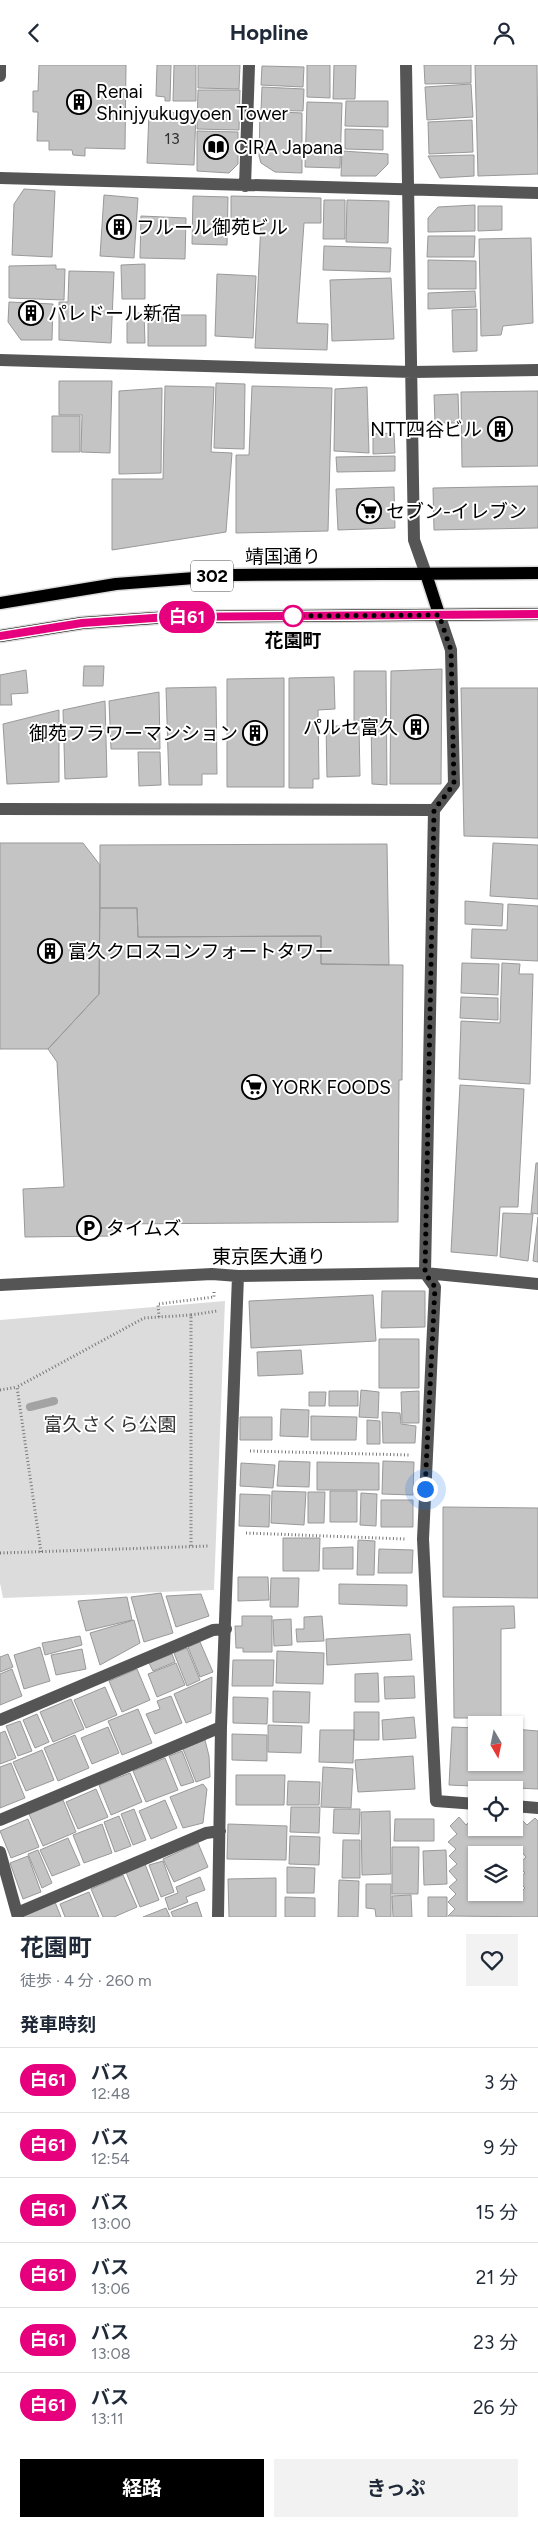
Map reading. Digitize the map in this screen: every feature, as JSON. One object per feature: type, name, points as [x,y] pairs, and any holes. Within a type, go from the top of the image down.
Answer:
[{"type":"main road","name":"靖国通り","points":[[0,603],[116,584],[234,575],[538,573]]},
{"type":"main road","points":[[426,574],[439,615]]},
{"type":"main road","name":"302","points":[[0,636],[82,623],[168,617],[538,614]]},
{"type":"street","points":[[0,65],[0,77]]},
{"type":"street","points":[[245,186],[249,65]]},
{"type":"street","points":[[406,65],[414,540],[426,574]]},
{"type":"street","points":[[0,178],[408,191],[538,193]]},
{"type":"street","points":[[0,360],[412,372],[538,370]]},
{"type":"street","points":[[439,615],[451,650],[454,784],[434,810],[425,1273],[435,1287],[423,1539],[436,1801],[468,1803]]},
{"type":"street","points":[[0,809],[434,810]]},
{"type":"street","name":"東京医大通り","points":[[0,1285],[212,1274],[238,1276],[425,1273],[538,1283]]},
{"type":"street","points":[[218,1917],[221,1727],[230,1532],[238,1276]]},
{"type":"street","points":[[0,1719],[213,1630],[226,1629]]},
{"type":"street","points":[[0,1820],[221,1727]]},
{"type":"street","points":[[523,1807],[538,1808]]},
{"type":"street","points":[[0,1852],[17,1915],[206,1833],[220,1831]]},
{"type":"path","points":[[159,1317],[158,1304],[214,1297],[212,1274]]},
{"type":"path","points":[[0,1390],[17,1387],[144,1318],[191,1315],[237,1307]]},
{"type":"path","points":[[191,1315],[191,1546]]},
{"type":"path","points":[[17,1387],[40,1552]]},
{"type":"path","points":[[233,1451],[427,1456]]},
{"type":"path","points":[[230,1532],[423,1539]]},
{"type":"path","points":[[0,1553],[229,1546]]},
{"type":"green space","name":"富久さくら公園","points":[[225,1301],[214,1590],[3,1598],[0,1583],[0,1320]]},
{"type":"building","name":"Renai Shinjyukugyoen Tower","points":[[39,65],[126,65],[125,149],[85,148],[85,156],[73,155],[72,150],[49,150],[49,141],[37,141],[38,112],[33,112],[33,91],[38,91]]},
{"type":"building","points":[[157,65],[171,65],[170,101],[165,101],[165,97],[156,96]]},
{"type":"building","points":[[174,65],[196,65],[196,101],[173,101]]},
{"type":"building","points":[[198,65],[240,65],[239,89],[198,88]]},
{"type":"building","points":[[307,65],[330,65],[330,98],[307,97]]},
{"type":"building","points":[[334,65],[356,65],[355,99],[333,99]]},
{"type":"building","points":[[424,65],[471,65],[471,83],[425,84]]},
{"type":"building","points":[[475,65],[537,65],[538,174],[478,176]]},
{"type":"building","points":[[262,66],[304,67],[303,87],[261,85]]},
{"type":"building","points":[[471,84],[473,117],[427,120],[425,87]]},
{"type":"building","points":[[262,87],[304,89],[303,111],[261,110]]},
{"type":"building","points":[[198,90],[240,90],[239,130],[197,129]]},
{"type":"building","points":[[346,101],[388,101],[388,127],[345,126]]},
{"type":"building","points":[[307,102],[342,103],[340,168],[305,167]]},
{"type":"building","points":[[260,111],[302,113],[302,173],[275,172],[261,163],[259,156]]},
{"type":"building","points":[[149,112],[196,113],[194,165],[147,163]]},
{"type":"building","points":[[472,120],[473,152],[429,154],[428,122]]},
{"type":"building","points":[[345,129],[383,130],[383,150],[345,149]]},
{"type":"building","points":[[197,131],[238,132],[238,164],[229,173],[197,171]]},
{"type":"building","points":[[342,151],[388,154],[388,164],[376,176],[341,176]]},
{"type":"building","points":[[474,155],[474,176],[440,178],[428,156]]},
{"type":"building","points":[[24,189],[55,191],[52,257],[12,255],[14,204]]},
{"type":"building","name":"フルール御苑ビル","points":[[104,195],[138,198],[134,258],[100,256]]},
{"type":"building","points":[[193,196],[228,197],[227,245],[192,244]]},
{"type":"building","points":[[231,196],[321,198],[321,223],[304,223],[297,323],[328,324],[327,350],[255,348],[261,222],[231,221]]},
{"type":"building","points":[[324,200],[345,200],[345,239],[323,239]]},
{"type":"building","points":[[347,200],[389,201],[388,243],[346,242]]},
{"type":"building","points":[[475,205],[475,231],[428,232],[428,218],[438,207]]},
{"type":"building","points":[[478,206],[502,206],[502,230],[478,231]]},
{"type":"building","points":[[141,216],[186,218],[185,259],[140,258]]},
{"type":"building","points":[[428,236],[475,236],[474,257],[427,257]]},
{"type":"building","points":[[531,238],[533,323],[503,326],[501,335],[481,336],[479,239]]},
{"type":"building","points":[[324,246],[391,248],[390,272],[323,270]]},
{"type":"building","points":[[428,260],[476,261],[476,289],[428,289]]},
{"type":"building","points":[[145,264],[145,299],[122,299],[121,265]]},
{"type":"building","points":[[56,265],[56,269],[65,269],[64,300],[9,298],[9,266]]},
{"type":"building","points":[[69,271],[114,272],[111,343],[59,340],[59,302],[68,302]]},
{"type":"building","points":[[217,274],[256,276],[253,338],[215,336]]},
{"type":"building","points":[[391,278],[394,339],[332,341],[330,280]]},
{"type":"building","points":[[475,291],[476,307],[428,309],[428,293]]},
{"type":"building","name":"パレドール新宿","points":[[9,302],[53,304],[52,340],[21,340],[8,322]]},
{"type":"building","points":[[477,309],[477,351],[453,352],[452,310]]},
{"type":"building","points":[[127,313],[144,313],[145,343],[127,343]]},
{"type":"building","points":[[148,315],[206,315],[206,346],[148,346]]},
{"type":"building","points":[[59,381],[112,381],[110,453],[81,452],[82,415],[59,415]]},
{"type":"building","points":[[216,383],[245,384],[244,449],[214,448]]},
{"type":"building","points":[[165,386],[214,387],[211,452],[232,453],[226,532],[112,550],[112,479],[163,479]]},
{"type":"building","points":[[252,386],[332,388],[328,531],[236,533],[236,455],[249,455]]},
{"type":"building","points":[[367,387],[369,453],[334,451],[335,389]]},
{"type":"building","points":[[162,388],[161,473],[119,474],[119,391]]},
{"type":"building","name":"NTT四谷ビル","points":[[538,391],[538,466],[462,467],[461,392]]},
{"type":"building","points":[[458,394],[459,423],[435,423],[434,395]]},
{"type":"building","points":[[52,416],[80,416],[80,452],[52,452]]},
{"type":"building","points":[[394,433],[395,453],[373,454],[373,434]]},
{"type":"building","points":[[395,456],[395,471],[337,472],[336,457]]},
{"type":"building","points":[[538,486],[538,528],[434,530],[433,488]]},
{"type":"building","points":[[394,487],[395,528],[338,530],[336,489]]},
{"type":"building","points":[[84,666],[104,666],[103,686],[83,686]]},
{"type":"building","name":"パルセ富久","points":[[442,669],[441,784],[390,784],[391,671]]},
{"type":"building","points":[[26,670],[28,693],[11,694],[12,705],[0,705],[0,675]]},
{"type":"building","points":[[354,671],[386,671],[387,785],[372,784],[371,720],[354,721]]},
{"type":"building","points":[[334,677],[335,709],[318,710],[319,779],[313,779],[313,788],[289,788],[289,678]]},
{"type":"building","name":"御苑フラワーマンション","points":[[284,678],[284,787],[227,787],[227,679]]},
{"type":"building","points":[[216,687],[217,774],[202,774],[202,785],[169,785],[166,688]]},
{"type":"building","points":[[461,688],[538,688],[538,838],[464,836]]},
{"type":"building","points":[[159,692],[160,749],[111,749],[109,701]]},
{"type":"building","points":[[105,701],[107,777],[65,779],[63,710]]},
{"type":"building","points":[[59,710],[59,782],[7,784],[3,724]]},
{"type":"building","points":[[326,726],[359,726],[360,776],[327,777]]},
{"type":"building","points":[[138,752],[160,752],[161,785],[139,786]]},
{"type":"building","name":"富久クロスコンフォートタワー","points":[[0,843],[83,843],[100,865],[99,994],[48,1049],[0,1049]]},
{"type":"building","points":[[493,843],[538,845],[538,899],[490,896]]},
{"type":"building","points":[[387,844],[389,965],[321,964],[321,936],[138,937],[137,908],[100,908],[100,845]]},
{"type":"building","points":[[465,901],[503,904],[502,926],[465,924]]},
{"type":"building","points":[[508,904],[538,906],[538,961],[471,958],[472,929],[507,930]]},
{"type":"building","points":[[100,908],[137,908],[138,937],[321,936],[321,964],[403,965],[402,1080],[399,1080],[398,1222],[113,1224],[113,1236],[25,1237],[23,1189],[64,1187],[57,1062],[48,1049],[99,994]]},
{"type":"building","points":[[462,963],[499,964],[498,995],[461,993]]},
{"type":"building","points":[[502,963],[520,964],[519,974],[533,974],[530,1084],[459,1079],[461,1021],[500,1023]]},
{"type":"building","points":[[461,997],[498,998],[498,1020],[460,1018]]},
{"type":"building","points":[[460,1085],[524,1089],[518,1207],[500,1207],[497,1256],[451,1252]]},
{"type":"building","points":[[536,1163],[538,1163],[538,1214],[531,1213]]},
{"type":"building","points":[[503,1213],[533,1214],[528,1261],[500,1257]]},
{"type":"building","points":[[538,1217],[538,1262],[533,1261]]},
{"type":"building","points":[[382,1291],[425,1291],[425,1327],[381,1328]]},
{"type":"building","points":[[373,1295],[376,1341],[251,1348],[249,1301]]},
{"type":"building","points":[[379,1339],[419,1339],[419,1388],[379,1388]]},
{"type":"building","points":[[301,1350],[303,1374],[258,1376],[257,1352]]},
{"type":"building","points":[[361,1390],[379,1392],[378,1418],[359,1417]]},
{"type":"building","points":[[329,1391],[358,1391],[358,1406],[329,1406]]},
{"type":"building","points":[[419,1391],[419,1423],[402,1423],[401,1392]]},
{"type":"building","points":[[309,1392],[326,1392],[325,1406],[309,1406]]},
{"type":"building","points":[[281,1409],[309,1410],[308,1437],[280,1436]]},
{"type":"building","points":[[382,1412],[400,1413],[401,1424],[416,1426],[415,1443],[383,1443]]},
{"type":"building","points":[[311,1416],[357,1417],[356,1440],[311,1440]]},
{"type":"building","points":[[240,1417],[272,1417],[272,1440],[240,1440]]},
{"type":"building","points":[[367,1420],[380,1421],[380,1444],[367,1444]]},
{"type":"building","points":[[279,1461],[310,1462],[309,1487],[277,1486]]},
{"type":"building","points":[[383,1461],[414,1462],[413,1495],[382,1494]]},
{"type":"building","points":[[317,1462],[379,1463],[379,1490],[317,1490]]},
{"type":"building","points":[[241,1463],[275,1465],[273,1488],[240,1486]]},
{"type":"building","points":[[272,1491],[306,1492],[304,1525],[271,1523]]},
{"type":"building","points":[[330,1491],[357,1491],[357,1522],[330,1522]]},
{"type":"building","points":[[308,1492],[325,1492],[324,1523],[308,1523]]},
{"type":"building","points":[[361,1493],[377,1494],[376,1526],[360,1525]]},
{"type":"building","points":[[240,1494],[270,1495],[269,1527],[239,1526]]},
{"type":"building","points":[[381,1500],[413,1500],[413,1527],[381,1527]]},
{"type":"building","points":[[443,1507],[538,1508],[538,1598],[443,1597]]},
{"type":"building","points":[[283,1538],[320,1538],[319,1571],[283,1571]]},
{"type":"building","points":[[358,1540],[375,1541],[374,1575],[357,1575]]},
{"type":"building","points":[[353,1547],[353,1569],[323,1569],[323,1548]]},
{"type":"building","points":[[379,1549],[413,1550],[412,1573],[378,1573]]},
{"type":"building","points":[[238,1577],[268,1577],[269,1600],[238,1601]]},
{"type":"building","points":[[271,1578],[299,1578],[298,1607],[270,1607]]},
{"type":"building","points":[[339,1584],[407,1585],[407,1606],[339,1604]]},
{"type":"building","points":[[161,1593],[173,1633],[144,1642],[131,1597]]},
{"type":"building","points":[[201,1594],[209,1616],[176,1627],[166,1596]]},
{"type":"building","points":[[127,1597],[132,1620],[86,1631],[78,1601]]},
{"type":"building","points":[[514,1606],[515,1628],[501,1629],[501,1716],[454,1718],[453,1607]]},
{"type":"building","points":[[242,1616],[272,1616],[272,1652],[243,1652],[243,1648],[236,1648],[235,1626],[242,1626]]},
{"type":"building","points":[[322,1616],[324,1641],[297,1642],[296,1629],[304,1629],[304,1617]]},
{"type":"building","points":[[291,1619],[292,1645],[274,1646],[273,1620]]},
{"type":"building","points":[[134,1620],[140,1643],[100,1665],[90,1633]]},
{"type":"building","points":[[410,1634],[412,1660],[327,1665],[326,1639]]},
{"type":"building","points":[[80,1636],[82,1645],[45,1655],[42,1643]]},
{"type":"building","points":[[200,1642],[213,1672],[200,1677],[188,1647]]},
{"type":"building","points":[[40,1647],[50,1681],[24,1689],[14,1655]]},
{"type":"building","points":[[187,1648],[200,1680],[187,1686],[174,1653]]},
{"type":"building","points":[[82,1649],[86,1669],[56,1675],[51,1655]]},
{"type":"building","points":[[277,1651],[324,1653],[323,1684],[276,1683]]},
{"type":"building","points":[[8,1654],[13,1667],[0,1672],[0,1657]]},
{"type":"building","points":[[172,1654],[175,1662],[153,1671],[149,1663]]},
{"type":"building","points":[[233,1660],[274,1660],[273,1686],[232,1686]]},
{"type":"building","points":[[176,1663],[185,1685],[157,1697],[148,1674]]},
{"type":"building","points":[[12,1669],[22,1696],[0,1705],[0,1674]]},
{"type":"building","points":[[137,1669],[150,1700],[122,1712],[109,1681]]},
{"type":"building","points":[[378,1673],[379,1702],[355,1702],[355,1674]]},
{"type":"building","points":[[414,1676],[415,1698],[385,1699],[384,1677]]},
{"type":"building","points":[[212,1677],[211,1713],[186,1723],[174,1694]]},
{"type":"building","points":[[105,1687],[117,1715],[86,1728],[74,1700]]},
{"type":"building","points":[[273,1691],[310,1692],[309,1723],[273,1722]]},
{"type":"building","points":[[171,1696],[182,1723],[155,1734],[146,1714],[160,1709],[157,1701]]},
{"type":"building","points":[[233,1697],[268,1698],[267,1724],[233,1723]]},
{"type":"building","points":[[71,1699],[84,1729],[53,1742],[40,1712]]},
{"type":"building","points":[[138,1709],[152,1743],[122,1755],[108,1721]]},
{"type":"building","points":[[354,1712],[379,1712],[379,1740],[354,1740]]},
{"type":"building","points":[[37,1714],[49,1742],[35,1748],[23,1720]]},
{"type":"building","points":[[414,1717],[416,1738],[383,1740],[382,1720]]},
{"type":"building","points":[[20,1721],[32,1751],[18,1756],[6,1726]]},
{"type":"building","points":[[268,1725],[302,1726],[301,1753],[268,1752]]},
{"type":"building","points":[[108,1727],[119,1753],[92,1764],[81,1738]]},
{"type":"building","points":[[452,1727],[468,1728],[468,1771],[523,1771],[523,1730],[538,1731],[538,1789],[523,1788],[523,1781],[468,1781],[468,1786],[449,1785]]},
{"type":"building","points":[[320,1730],[354,1730],[353,1763],[319,1762]]},
{"type":"building","points":[[5,1731],[16,1758],[0,1764],[0,1733]]},
{"type":"building","points":[[232,1734],[267,1735],[267,1761],[232,1760]]},
{"type":"building","points":[[75,1735],[89,1768],[58,1781],[44,1748]]},
{"type":"building","points":[[205,1740],[209,1756],[210,1777],[196,1782],[183,1749]]},
{"type":"building","points":[[42,1750],[54,1780],[26,1791],[13,1762]]},
{"type":"building","points":[[182,1751],[194,1782],[181,1786],[169,1756]]},
{"type":"building","points":[[413,1756],[415,1789],[358,1792],[355,1760]]},
{"type":"building","points":[[165,1758],[178,1790],[146,1802],[133,1771]]},
{"type":"building","points":[[11,1763],[25,1798],[0,1808],[0,1767]]},
{"type":"building","points":[[323,1767],[353,1769],[351,1808],[321,1807]]},
{"type":"building","points":[[130,1773],[142,1802],[111,1815],[99,1785]]},
{"type":"building","points":[[236,1775],[285,1775],[284,1805],[236,1805]]},
{"type":"building","points":[[288,1781],[320,1782],[319,1805],[287,1805]]},
{"type":"building","points":[[203,1784],[207,1789],[203,1823],[183,1828],[170,1797]]},
{"type":"building","points":[[96,1789],[108,1817],[78,1829],[66,1802]]},
{"type":"building","points":[[63,1800],[76,1832],[43,1846],[29,1814]]},
{"type":"building","points":[[165,1800],[177,1828],[151,1839],[139,1811]]},
{"type":"building","points":[[291,1807],[320,1807],[319,1833],[290,1832]]},
{"type":"building","points":[[134,1809],[146,1840],[133,1845],[121,1814]]},
{"type":"building","points":[[334,1809],[360,1809],[359,1834],[333,1833]]},
{"type":"building","points":[[390,1811],[391,1874],[362,1875],[361,1812]]},
{"type":"building","points":[[119,1816],[131,1846],[115,1852],[104,1822]]},
{"type":"building","points":[[459,1817],[466,1825],[468,1823],[468,1836],[523,1836],[523,1821],[527,1825],[535,1818],[538,1821],[538,1917],[448,1916],[455,1909],[448,1902],[456,1894],[449,1887],[457,1880],[449,1871],[457,1864],[449,1856],[456,1849],[448,1842],[457,1834],[450,1826]]},
{"type":"building","points":[[28,1819],[39,1847],[11,1858],[0,1831]]},
{"type":"building","points":[[395,1819],[434,1819],[434,1841],[394,1841]]},
{"type":"building","points":[[102,1824],[112,1853],[84,1863],[73,1835]]},
{"type":"building","points":[[228,1824],[287,1826],[286,1860],[227,1859]]},
{"type":"building","points":[[290,1836],[320,1837],[319,1865],[289,1864]]},
{"type":"building","points":[[68,1838],[80,1865],[52,1876],[40,1850]]},
{"type":"building","points":[[343,1840],[360,1840],[360,1878],[342,1878]]},
{"type":"building","points":[[198,1843],[208,1867],[174,1882],[163,1859]]},
{"type":"building","points":[[392,1847],[419,1847],[418,1894],[392,1894]]},
{"type":"building","points":[[38,1850],[52,1883],[42,1888],[28,1854]]},
{"type":"building","points":[[446,1850],[447,1884],[424,1885],[423,1851]]},
{"type":"building","points":[[28,1856],[41,1892],[23,1899],[10,1863]]},
{"type":"building","points":[[163,1861],[174,1892],[161,1897],[149,1865]]},
{"type":"building","points":[[145,1864],[159,1900],[140,1907],[126,1872]]},
{"type":"building","points":[[287,1867],[315,1868],[314,1893],[287,1893]]},
{"type":"building","points":[[123,1875],[137,1907],[114,1917],[103,1917],[91,1889]]},
{"type":"building","points":[[200,1877],[205,1890],[186,1897],[188,1902],[169,1910],[165,1898],[178,1893],[176,1887]]},
{"type":"building","points":[[276,1878],[276,1917],[229,1917],[228,1879]]},
{"type":"building","points":[[339,1880],[359,1881],[358,1917],[338,1917]]},
{"type":"building","points":[[366,1884],[391,1884],[391,1917],[376,1917],[375,1909],[366,1908]]},
{"type":"building","points":[[89,1892],[99,1917],[65,1917],[60,1904]]},
{"type":"building","points":[[411,1895],[412,1917],[393,1917],[392,1896]]},
{"type":"building","points":[[285,1897],[315,1898],[315,1917],[285,1917]]},
{"type":"building","points":[[428,1897],[447,1897],[447,1917],[428,1917]]},
{"type":"building","points":[[55,1902],[61,1917],[23,1916]]},
{"type":"building","points":[[197,1902],[202,1917],[173,1917],[171,1912]]},
{"type":"building","points":[[166,1908],[170,1917],[143,1917]]},
{"type":"waterway","points":[[30,1407],[54,1401]]},
{"type":"bus line","name":"白61","points":[[0,636],[82,623],[168,617],[538,614]]},
{"type":"place","name":"Renai Shinjyukugyoen Tower","points":[[79,102]]},
{"type":"place","name":"CIRA Japana","points":[[216,147]]},
{"type":"place","name":"フルール御苑ビル","points":[[119,227]]},
{"type":"place","name":"パレドール新宿","points":[[31,313]]},
{"type":"place","name":"NTT四谷ビル","points":[[500,429]]},
{"type":"place","name":"セブン-イレブン","points":[[369,511]]},
{"type":"place","name":"花園町","points":[[293,616]]},
{"type":"place","name":"パルセ富久","points":[[416,727]]},
{"type":"place","name":"御苑フラワーマンション","points":[[255,733]]},
{"type":"place","name":"富久クロスコンフォートタワー","points":[[50,951]]},
{"type":"place","name":"YORK FOODS","points":[[254,1087]]},
{"type":"place","name":"タイムズ","points":[[89,1228]]},
{"type":"route","points":[[293,616],[284,616],[439,615],[451,650],[454,784],[434,810],[425,1273],[435,1287],[425,1489]]}]
